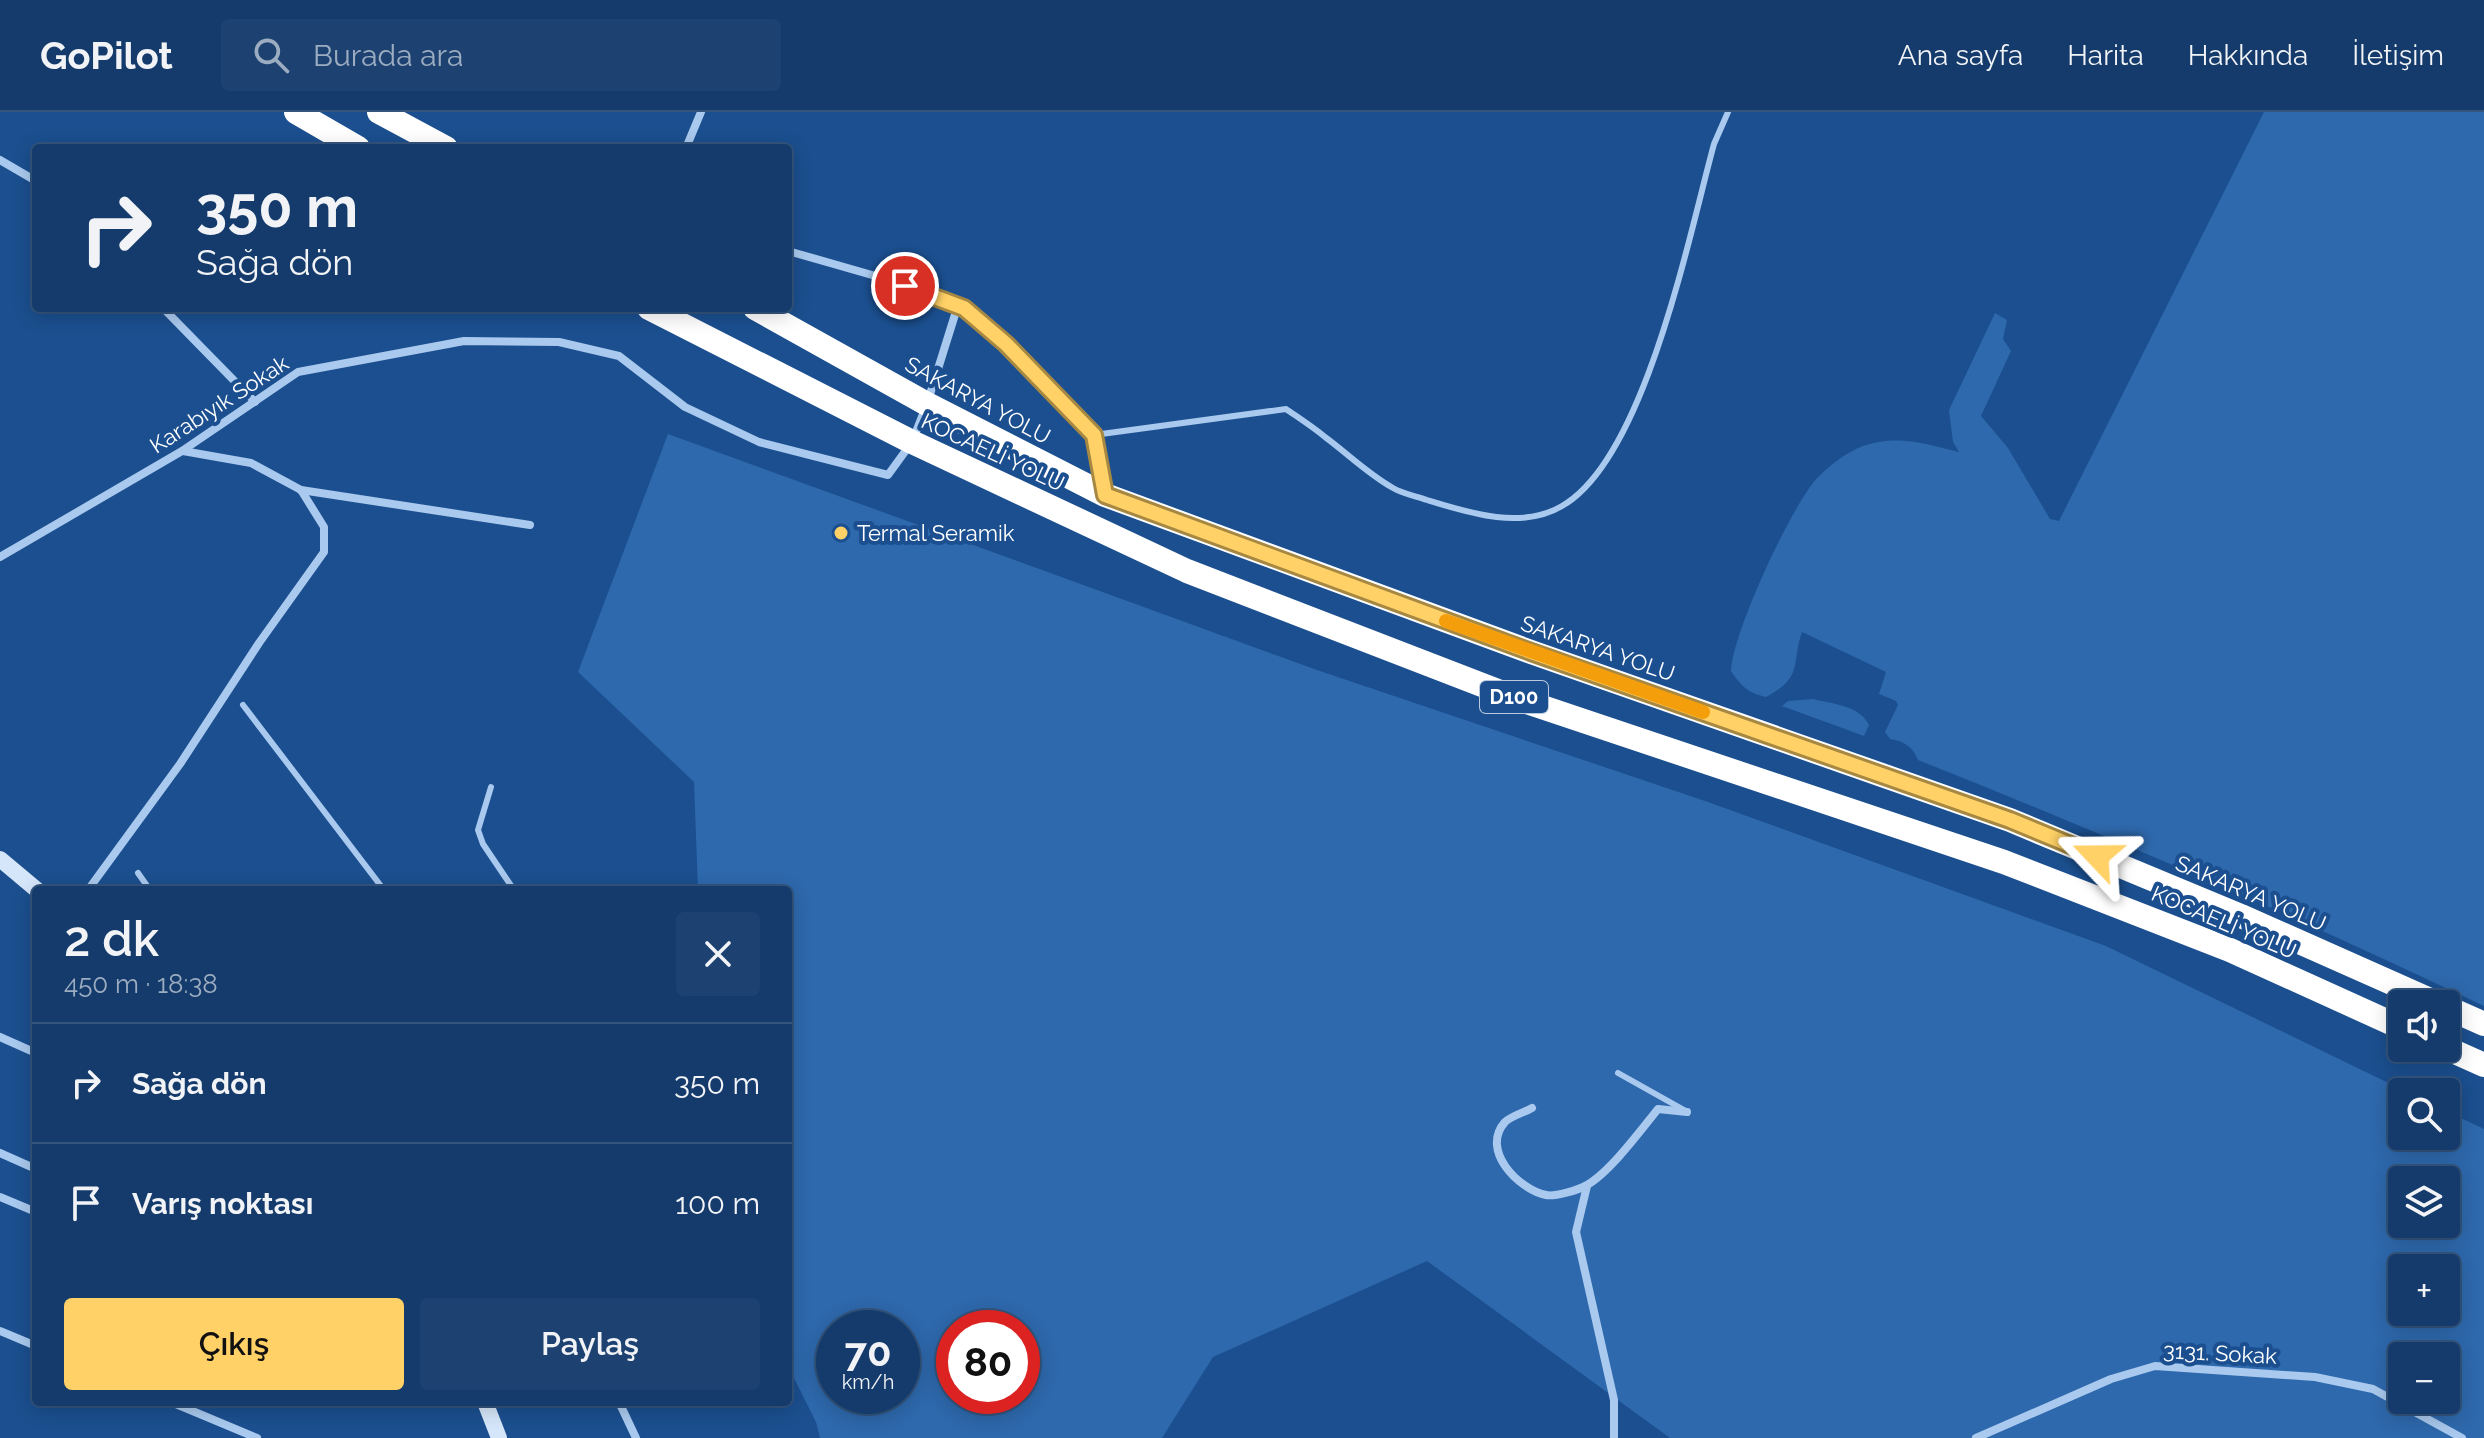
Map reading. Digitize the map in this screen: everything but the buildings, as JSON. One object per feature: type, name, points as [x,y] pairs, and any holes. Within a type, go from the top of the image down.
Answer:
[{"type":"highway","points":[[296,112],[351,144]]},
{"type":"highway","points":[[379,112],[440,144]]},
{"type":"highway","name":"KOCAELİ YOLU","points":[[657,312],[912,442],[1187,571],[1521,700],[2004,862],[2230,950],[2388,1022]]},
{"type":"highway","name":"SAKARYA YOLU","points":[[762,312],[927,404],[1105,495],[1531,652],[2010,820],[2241,916],[2408,990]]},
{"type":"highway","points":[[2460,1013],[2484,1024]]},
{"type":"highway","points":[[2460,1054],[2484,1065]]},
{"type":"street","points":[[688,144],[701,112]]},
{"type":"street","points":[[0,160],[32,179]]},
{"type":"street","points":[[792,252],[879,277],[958,305],[1006,344],[1094,435],[1105,495]]},
{"type":"street","points":[[912,442],[958,305]]},
{"type":"street","points":[[167,312],[255,402]]},
{"type":"street","name":"Karabıyık Sokak","points":[[0,557],[182,451],[298,372],[464,341],[559,342],[619,356],[685,407],[759,442],[888,475],[912,442]]},
{"type":"street","points":[[182,451],[251,463],[301,490],[530,525]]},
{"type":"street","points":[[93,886],[324,552],[324,527],[301,490]]},
{"type":"street","points":[[0,859],[32,886]]},
{"type":"street","points":[[0,1037],[32,1051]]},
{"type":"street","points":[[1532,1108],[1506,1122],[1497,1141],[1501,1162],[1519,1183],[1548,1196],[1587,1186],[1626,1148],[1658,1109],[1687,1112]]},
{"type":"street","points":[[0,1153],[32,1167]]},
{"type":"street","points":[[1587,1186],[1576,1232],[1614,1400],[1614,1438]]},
{"type":"street","points":[[0,1197],[32,1210]]},
{"type":"street","points":[[0,1331],[32,1344]]},
{"type":"street","name":"3131. Sokak","points":[[1976,1438],[2111,1379],[2155,1366],[2315,1377],[2373,1389],[2462,1438]]},
{"type":"street","points":[[181,1406],[257,1438]]},
{"type":"street","points":[[487,1406],[499,1438]]},
{"type":"street","points":[[621,1406],[636,1438]]},
{"type":"lane","points":[[1094,435],[1286,409],[1325,436],[1360,467],[1395,489],[1459,510],[1502,518],[1541,516],[1564,505],[1590,483],[1623,434],[1645,388],[1714,144],[1728,112]]},
{"type":"lane","points":[[243,705],[381,886]]},
{"type":"lane","points":[[491,787],[478,830],[483,844],[511,886]]},
{"type":"lane","points":[[138,873],[147,886]]},
{"type":"lane","points":[[1618,1073],[1687,1112]]},
{"type":"shaded area","points":[[2264,112],[2484,112],[2484,1006],[2460,995],[2460,990],[2450,990],[2203,878],[1918,760],[1907,745],[1890,739],[1885,732],[1898,705],[1896,701],[1879,694],[1886,672],[1802,632],[1791,676],[1766,697],[1746,688],[1731,671],[1741,629],[1765,570],[1779,540],[1818,477],[1851,452],[1876,442],[1912,442],[1959,452],[1953,442],[1949,410],[1995,313],[2007,320],[2003,339],[2011,351],[1981,416],[2008,448],[2050,519],[2059,521]]},
{"type":"shaded area","points":[[668,434],[1317,670],[1708,802],[2106,946],[2388,1083],[2388,1150],[2460,1150],[2460,1118],[2484,1129],[2484,1438],[1670,1438],[1427,1261],[1213,1357],[1162,1438],[820,1438],[816,1422],[792,1374],[792,886],[698,886],[694,782],[578,672]]},
{"type":"shaded area","points":[[1813,699],[1845,706],[1859,713],[1869,725],[1864,736],[1782,706],[1788,701]]},
{"type":"slow traffic","points":[[1446,621],[1703,712]]},
{"type":"place","name":"Termal Seramik","points":[[841,533]]},
{"type":"route","points":[[905,286],[964,308],[1006,344],[1094,435],[1105,495],[1531,652],[2010,820],[2097,856]]}]
